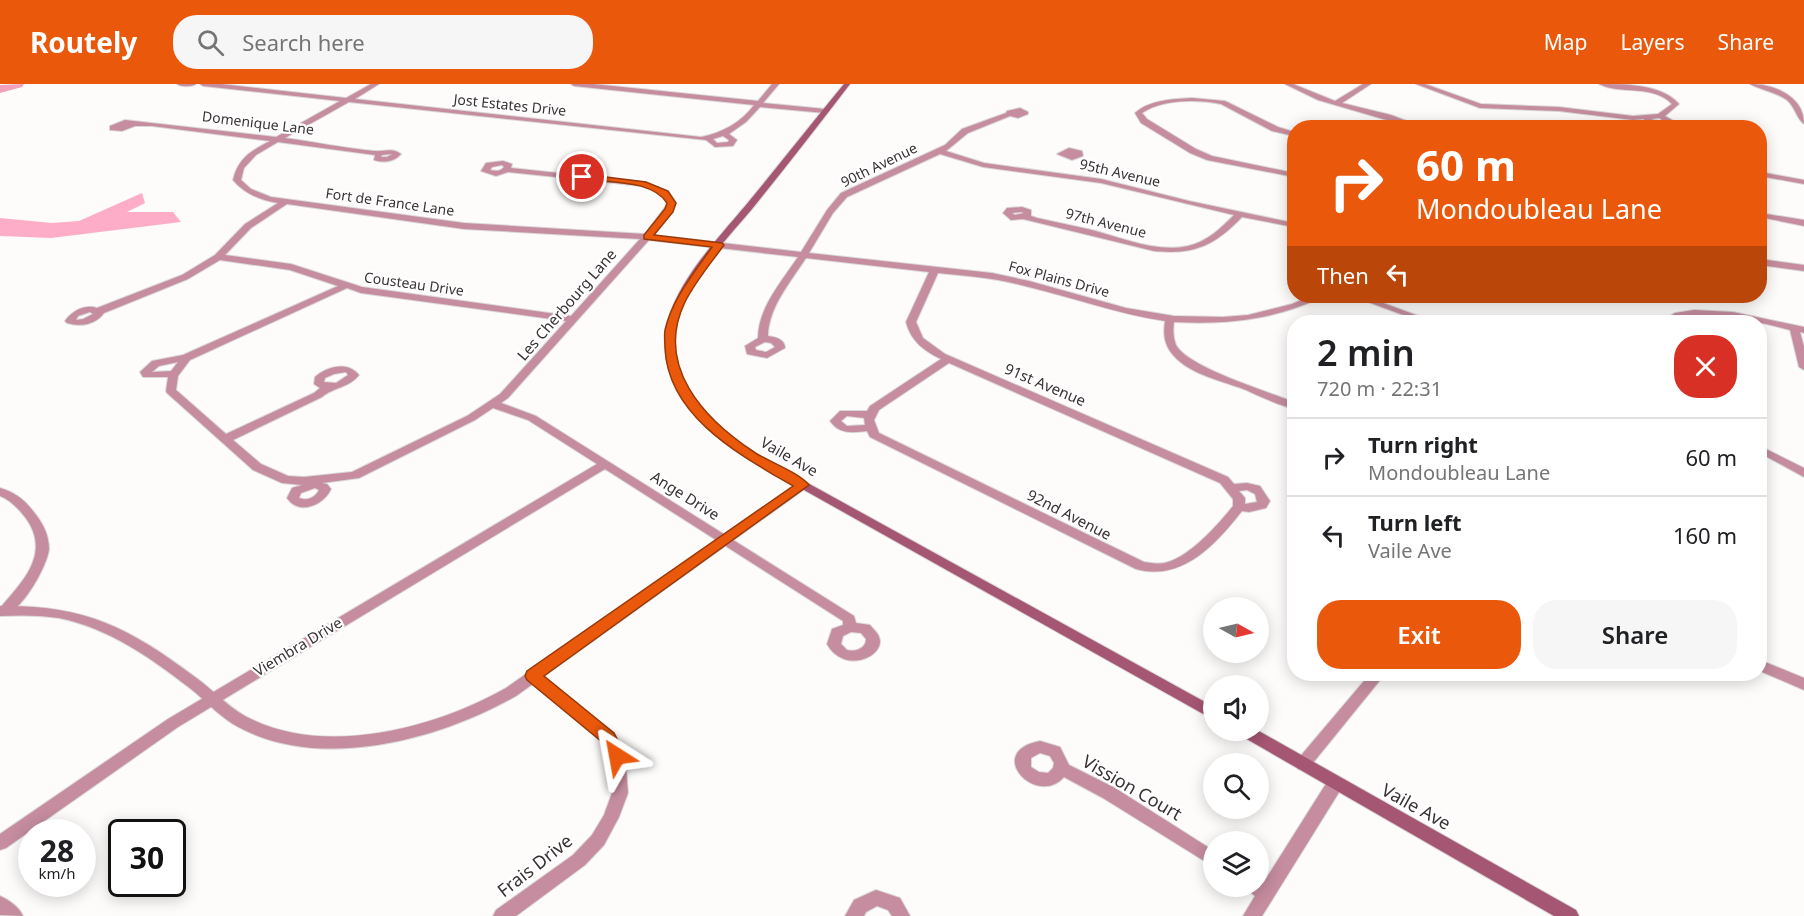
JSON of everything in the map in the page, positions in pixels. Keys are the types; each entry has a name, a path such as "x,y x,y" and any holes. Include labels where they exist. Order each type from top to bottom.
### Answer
{"main road":[{"name":"Vaile Ave","path":"847,84 719,245 680,302 670,332 671,360 677,380 703,418 724,437 751,456 1203,708"},
{"name":"Vaile Ave","path":"1262,741 1570,916"}],"street":[{"path":"180,84 193,84"},
{"name":"Jost Estates Drive","path":"202,84 676,137 708,138 715,145 730,144 733,140 725,134 735,128 776,84"},
{"name":"Fort de France Lane","path":"376,84 277,139 246,159 237,173 237,180 248,191 269,199 464,226 647,237 719,245"},
{"path":"574,84 827,109"},
{"path":"1288,84 1336,103 1401,120"},
{"path":"1336,103 1368,84"},
{"path":"1419,84 1480,106 1558,109 1647,120"},
{"path":"1602,84 1649,91 1673,99 1676,104 1660,116 1644,119"},
{"path":"1753,84 1786,95 1801,110 1804,122"},
{"path":"1287,132 1275,129 1223,102 1207,99 1154,106 1139,111 1138,116 1202,156 1287,174"},
{"name":"90th Avenue","path":"763,339 764,318 830,212 844,195 948,147 966,131 1010,114"},
{"path":"1660,116 1668,120"},
{"name":"Domenique Lane","path":"134,124 152,124 277,139 379,154"},
{"name":"95th Avenue","path":"939,151 998,168 1067,175 1125,186 1287,224"},
{"path":"1067,175 1072,158"},
{"name":"Les Cherbourg Lane","path":"175,374 170,384 171,392 257,467 286,480 315,483 356,475 471,418 513,389 647,237 672,203 665,193 657,188 624,181 508,170"},
{"path":"1767,175 1804,182"},
{"path":"99,311 170,285 218,256 248,226 286,201"},
{"name":"97th Avenue","path":"1026,217 1142,247 1171,250 1199,247 1211,242 1226,231 1240,214"},
{"path":"1767,216 1804,223"},
{"name":"Fox Plains Drive","path":"719,245 1009,278 1126,311 1170,318 1202,320 1256,316 1301,303"},
{"name":"Cousteau Drive","path":"218,256 291,267 361,290 575,319"},
{"path":"1767,263 1804,268"},
{"name":"91st Avenue","path":"935,269 912,315 912,330 923,345 948,359 1224,480 1237,498"},
{"path":"186,358 175,374 153,376 145,372 156,363 186,358 320,300 345,286"},
{"path":"1377,303 1410,315"},
{"path":"1684,315 1716,313 1726,315"},
{"path":"1170,318 1168,338 1187,363 1287,403"},
{"path":"1767,323 1799,329 1804,367"},
{"name":"92nd Avenue","path":"948,359 874,408 870,421 874,435 1141,566 1154,569 1181,562 1226,522 1237,498"},
{"path":"225,439 318,395 328,387"},
{"name":"Ange Drive","path":"493,404 532,418 849,619 850,627"},
{"path":"1767,453 1804,472"},
{"name":"Viembra Drive","path":"0,843 136,747 213,698 604,465"},
{"path":"2,611 41,611 105,625 154,654 237,719 266,734 332,743 354,742 438,724 484,706 533,676 802,485"},
{"path":"0,492 19,501 24,509 34,517 43,536 40,563 33,578 2,611"},
{"path":"1767,668 1804,684"},
{"name":"Frais Drive","path":"502,916 579,860 598,840 611,817 620,793 617,756 608,737 533,676"},
{"path":"1303,764 1372,681"},
{"name":"Vission Court","path":"1062,770 1110,793 1203,853"},
{"path":"1269,877 1335,784"},
{"path":"1252,916 1258,897"},
{"path":"854,916 860,906 876,898 894,904 901,916"},
{"path":"0,904 14,916"}],"shaded area":[{"path":"142,193 145,203 127,212 173,212 181,222 51,238 0,236 0,218 52,223 79,221"}],"waterway":[{"path":"0,89 17,84"}],"route":[{"path":"582,177 643,184 665,193 672,203 647,237 719,245 680,302 670,332 671,360 677,380 703,418 724,437 741,450 802,485 533,676 608,737 617,756"}]}
